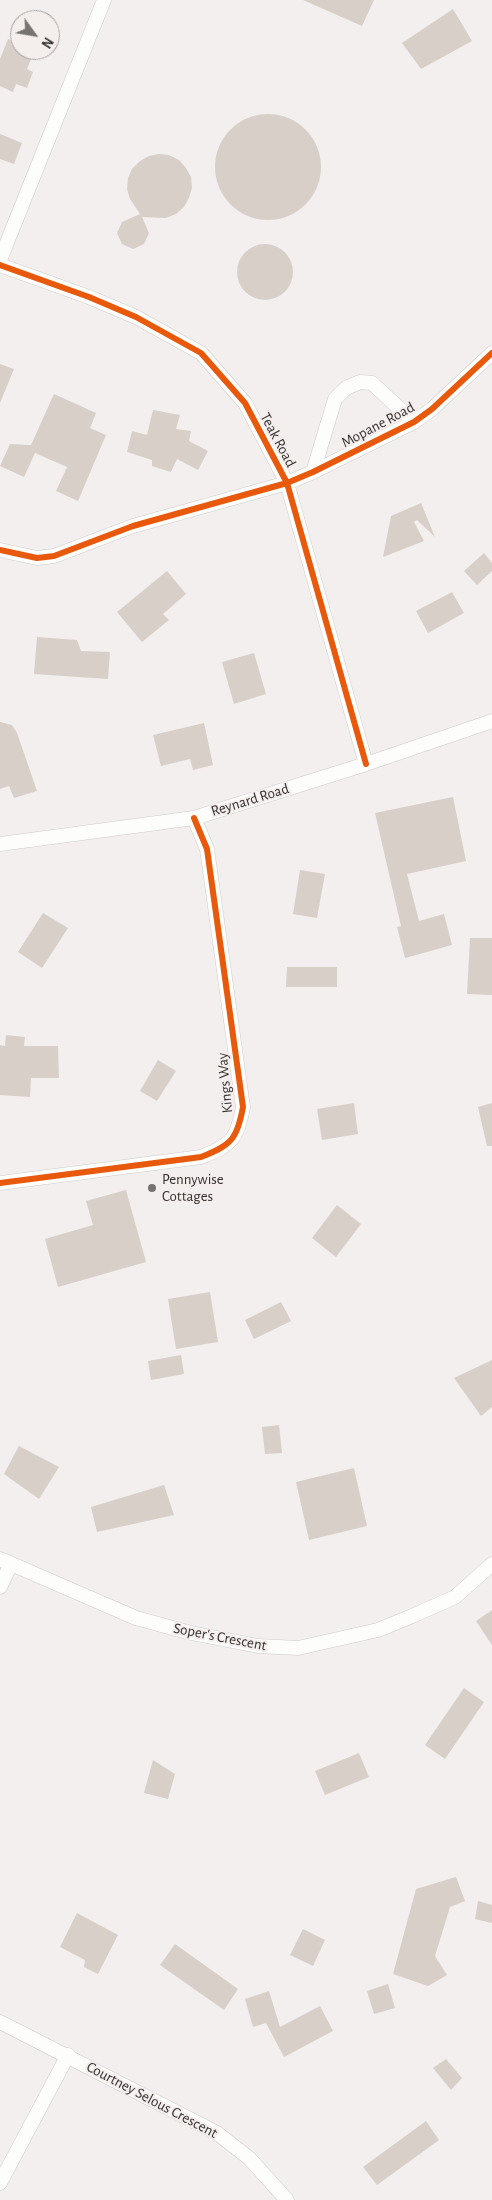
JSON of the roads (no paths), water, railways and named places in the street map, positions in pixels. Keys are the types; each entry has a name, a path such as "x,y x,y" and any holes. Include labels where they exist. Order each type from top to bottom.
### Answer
{"street":[{"path":"0,260 104,0"},
{"name":"Teak Road","path":"0,265 136,317 201,353 244,403 287,483 366,764"},
{"name":"Mopane Road","path":"0,550 37,558 54,556 133,526 287,483 414,422 432,409 492,353"},
{"path":"313,472 335,399 346,388 360,382 372,383 414,422"},
{"name":"Reynard Road","path":"0,844 194,818 492,722"},
{"name":"Kings Way","path":"0,1183 201,1157 226,1147 239,1127 243,1107 207,850 194,818"},
{"path":"0,1587 5,1562"},
{"name":"Soper's Crescent","path":"5,1562 136,1618 191,1633 258,1646 298,1648 378,1630 412,1616 455,1597 492,1564"},
{"name":"Courtney Selous Crescent","path":"0,2022 68,2055 217,2133 249,2158 287,2200"},
{"path":"0,2183 68,2055"}],"place":[{"name":"Pennywise Cottages","path":"152,1188"}]}
